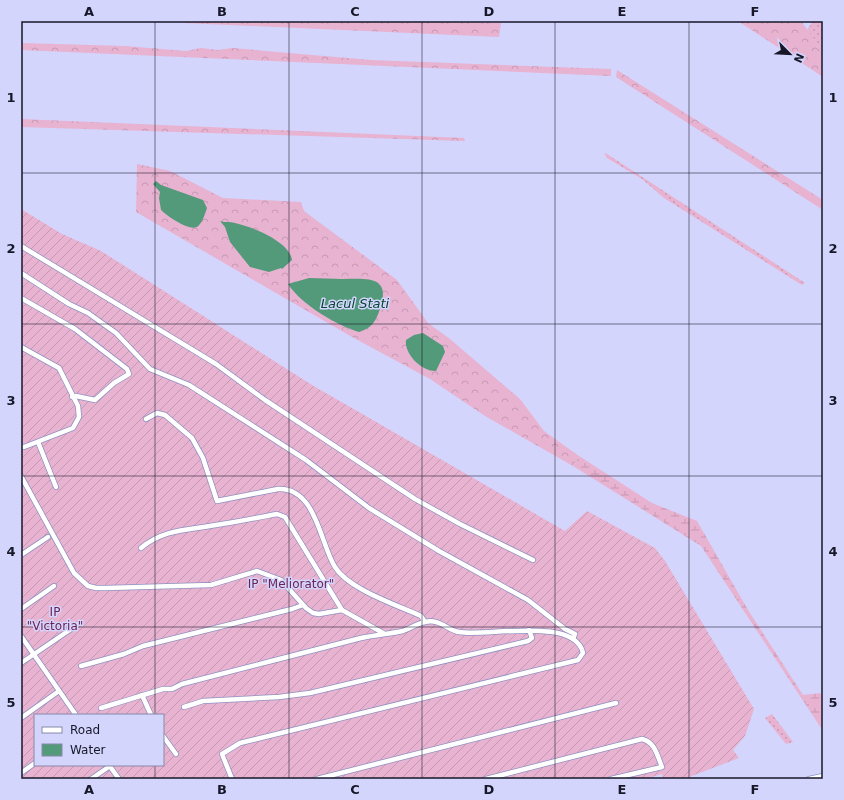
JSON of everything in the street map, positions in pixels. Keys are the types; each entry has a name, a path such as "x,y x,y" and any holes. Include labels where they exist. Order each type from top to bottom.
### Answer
{"street":[{"path":"21,246 216,364 265,400 415,499 460,524 533,560"},
{"path":"21,273 69,304 88,312 116,333 150,369 189,385 306,460 369,508 439,551 528,600 565,629 575,634 573,639"},
{"path":"21,298 75,329 126,369 130,374 114,383 95,400 76,396 72,397"},
{"path":"21,347 59,368 70,389 72,397 78,406 78,417 73,428 21,447"},
{"path":"146,419 157,413 165,415 192,438 203,458 217,501 286,488 296,492 303,498 314,516 334,566 341,576 354,585 421,616 425,622"},
{"path":"38,442 56,487"},
{"path":"21,476 74,573 88,586 96,588 203,586 217,584 257,571 281,580 303,605 313,613 319,614 342,610"},
{"path":"141,548 160,535 175,530 214,526 276,514 285,517 342,610 383,633"},
{"path":"21,555 48,537"},
{"path":"21,609 54,586"},
{"path":"81,666 124,654 143,646 303,605"},
{"path":"100,708 168,688 172,689 182,684 383,633 402,631 425,622 435,622 457,632 469,633 529,630 559,632 573,639 582,647 583,653 578,660 240,743 222,754 232,779"},
{"path":"21,663 80,623"},
{"path":"184,707 203,701 279,697 310,693 528,641 532,638 529,630"},
{"path":"21,636 75,714"},
{"path":"21,718 59,692"},
{"path":"142,695 151,714"},
{"path":"317,779 616,703"},
{"path":"164,737 176,754"},
{"path":"486,779 642,739 649,740 653,744 662,766 611,779"},
{"path":"21,773 34,764"},
{"path":"91,779 110,766 118,779"},
{"path":"809,779 823,776"}],"green space":[{"path":"184,21 442,21 501,23 499,37 184,23"},
{"path":"738,21 801,21 817,43 818,53 823,56 823,77"},
{"path":"813,21 823,21 823,56 818,53 817,43 807,30"},
{"path":"21,43 125,46 186,51 201,48 218,50 232,48 371,60 611,69 611,76 21,50"},
{"path":"617,70 823,200 823,210 616,77"},
{"path":"21,119 464,138 465,141 21,127"},
{"path":"604,153 805,283 802,285 664,198 642,179 607,158"},
{"path":"137,164 170,171 223,198 301,202 304,211 397,280 428,323 450,339 520,399 544,431 579,456 573,466 485,416 430,379 352,337 136,212"},
{"name":"IP \"Meliorator\"","path":"21,209 62,234 101,251 312,385 565,531 587,511 655,548 665,561 754,709 745,736 733,750 739,758 684,779 663,779 662,774 645,779 21,779"},
{"path":"579,456 652,503 697,521 748,610 803,695 820,693 823,697 823,731 701,546 573,466"},
{"path":"772,714 793,742 786,744 765,718"}],"water":[{"path":"156,181 161,185 203,200 207,208 199,226 193,228 184,225 168,216 161,210 159,198 160,192 153,184"},
{"path":"220,221 233,222 243,225 270,236 285,247 290,253 292,260 282,269 269,272 250,267 230,242 225,227"},
{"name":"Lacul Stati","path":"309,278 360,279 375,281 383,290 383,298 377,317 370,326 359,332 330,319 311,307 294,292 288,284"},
{"path":"423,333 443,346 445,352 436,371 425,369 415,361 408,351 406,340 414,335"}],"park label":[{"name":"IP \"Victoria\"","path":"55,619"}]}
